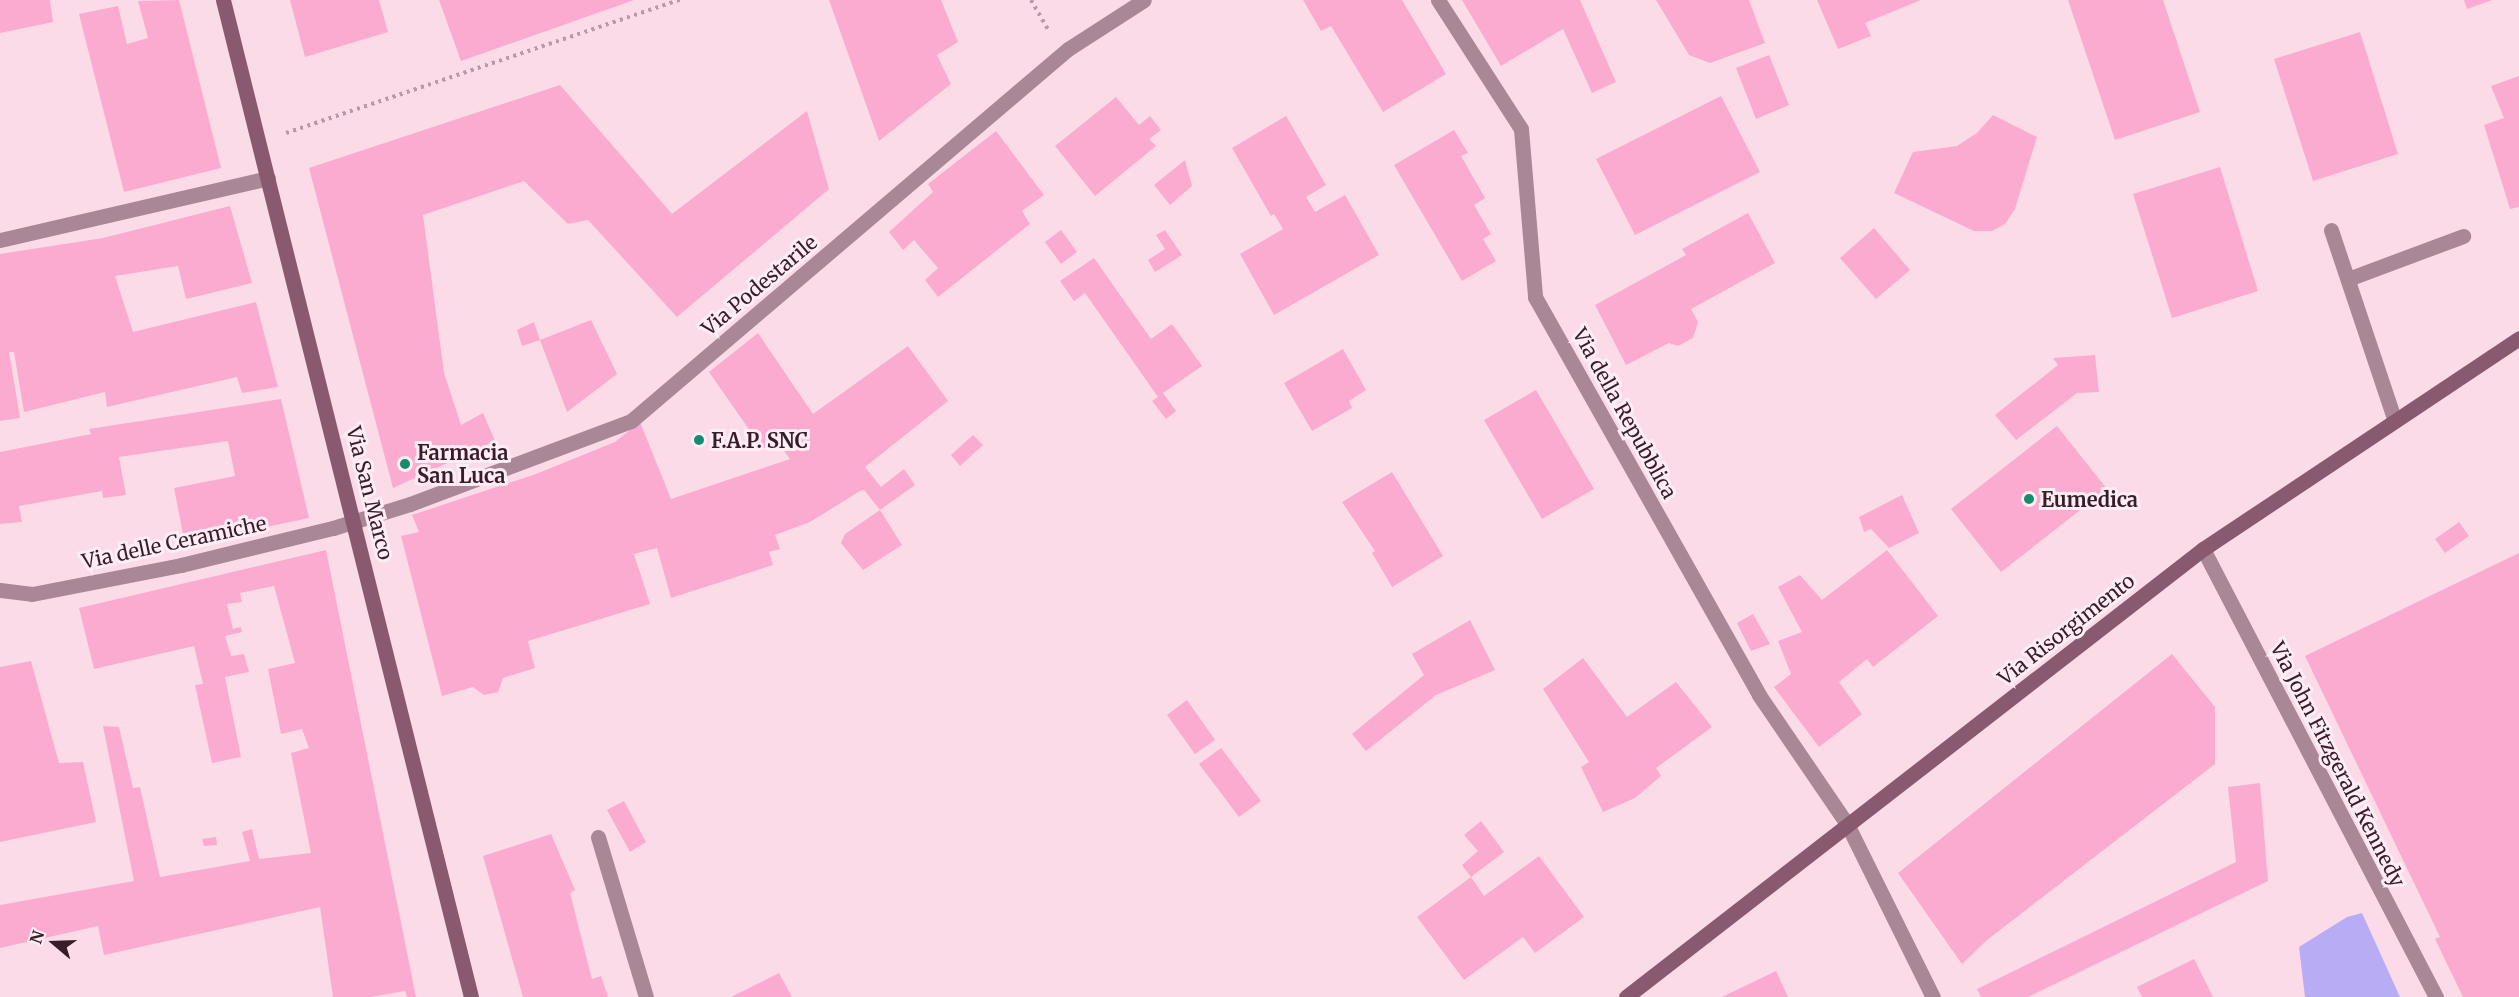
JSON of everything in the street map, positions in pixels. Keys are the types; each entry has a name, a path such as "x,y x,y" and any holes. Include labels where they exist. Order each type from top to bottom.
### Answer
{"street":[{"name":"Via San Marco","path":"223,0 356,522 471,997"},
{"name":"Via Podestarile","path":"356,522 631,421 1068,49 1144,0"},
{"name":"Via della Repubblica","path":"1438,0 1521,129 1535,297 1759,695 1847,824 1933,997"},
{"path":"0,240 268,178"},
{"path":"2331,230 2395,421"},
{"path":"2348,279 2463,236"},
{"name":"Via Risorgimento","path":"1626,997 2203,549 2519,338"},
{"name":"Via delle Ceramiche","path":"0,590 32,594 181,565 356,522"},
{"name":"Via John Fitzgerald Kennedy","path":"2203,549 2436,997"},
{"path":"598,837 646,997"}],"path":[{"path":"285,133 680,0"}],"shaded area":[{"path":"2362,913 2400,997 2305,997 2299,947 2347,917"}],"building":[{"path":"0,0 50,0 53,22 0,33"},
{"path":"179,0 221,168 124,192 79,14 118,6 127,44 148,38 138,1"},
{"path":"290,0 379,0 388,32 305,57"},
{"path":"439,0 634,0 461,61"},
{"path":"829,0 941,0 958,42 937,55 951,84 879,141"},
{"path":"1303,0 1402,0 1446,74 1383,112 1331,26 1321,31"},
{"path":"1462,0 1580,0 1616,82 1592,93 1563,29 1501,66"},
{"path":"1656,0 1749,0 1765,43 1710,63 1689,55"},
{"path":"1817,0 1921,0 1865,23 1871,36 1838,49"},
{"path":"2068,0 2163,0 2200,112 2115,140"},
{"path":"2464,0 2492,0 2467,9"},
{"path":"2360,32 2398,154 2313,181 2274,59"},
{"path":"1769,55 1789,105 1756,119 1736,68"},
{"path":"2519,76 2519,207 2510,209 2484,125 2504,118 2491,86"},
{"path":"560,85 672,214 807,111 829,189 677,317 588,220 568,224 524,181 423,215 444,373 461,425 483,413 495,441 393,488 309,168"},
{"path":"1721,96 1760,172 1635,235 1596,159"},
{"path":"1116,97 1139,125 1150,116 1161,130 1149,139 1156,146 1095,196 1055,146"},
{"path":"1993,115 2037,137 2015,209 2005,224 1992,231 1974,231 1894,193 1913,152 1957,146 1977,133"},
{"path":"1286,116 1326,185 1306,197 1315,212 1345,195 1379,255 1274,315 1240,254 1283,229 1274,214 1271,216 1232,148"},
{"path":"1454,130 1468,153 1461,156 1485,198 1474,205 1491,234 1483,239 1496,261 1462,281 1394,165"},
{"path":"996,131 1044,195 1022,211 1030,224 938,297 925,280 938,268 914,240 903,250 889,232 933,192 928,184"},
{"path":"1185,160 1192,186 1170,205 1154,185"},
{"path":"2220,167 2258,291 2172,318 2133,194"},
{"path":"230,206 252,283 186,299 178,266 115,276 133,332 256,302 278,387 242,393 237,377 107,407 105,392 24,412 14,352 9,352 20,418 0,421 0,254 103,238"},
{"path":"1748,213 1775,263 1691,309 1698,322 1693,338 1678,346 1669,343 1626,365 1595,305 1686,255 1682,249"},
{"path":"1874,228 1910,270 1876,299 1840,258"},
{"path":"1061,230 1077,252 1061,264 1045,242"},
{"path":"1165,230 1182,255 1155,272 1148,260 1165,249 1156,235"},
{"path":"1094,258 1151,339 1172,324 1202,366 1163,393 1176,411 1166,419 1152,401 1158,397 1085,293 1074,301 1060,281"},
{"path":"591,320 617,374 567,412 540,340"},
{"path":"534,322 540,340 522,346 517,330"},
{"path":"758,333 813,414 908,346 948,401 865,467 881,487 904,469 915,485 880,510 864,490 860,491 810,522 775,535 780,549 769,552 773,565 671,598 657,548 634,554 650,604 528,641 535,668 503,678 498,692 484,695 473,687 442,696 401,536 419,532 412,515 536,474 615,442 640,422 671,499 790,459 782,448 762,448 709,372"},
{"path":"1343,349 1366,390 1349,401 1352,408 1312,431 1284,383"},
{"path":"2095,355 2099,392 2077,393 2016,440 1995,415 2058,365 2053,358"},
{"path":"1536,390 1594,489 1542,519 1484,420"},
{"path":"281,399 309,518 185,544 174,488 235,476 228,441 119,457 126,495 103,498 102,491 19,506 22,522 0,524 0,452 91,434 89,429"},
{"name":"Eumedica","path":"2057,426 2107,489 2001,572 1951,509"},
{"path":"973,435 983,445 960,466 951,455"},
{"path":"1392,472 1443,556 1392,587 1372,553 1375,551 1342,502"},
{"path":"1902,495 1919,533 1889,548 1871,529 1864,532 1859,517"},
{"path":"880,510 902,545 863,570 841,543 845,534"},
{"path":"2459,522 2469,536 2445,553 2435,539"},
{"path":"326,550 416,997 407,997 405,991 371,997 333,997 320,907 104,955 98,926 0,948 0,905 134,881 103,726 119,727 133,788 140,787 160,877 250,861 242,832 252,829 259,859 311,853 291,753 309,748 302,729 281,734 268,669 295,663 274,586 240,593 242,602 227,604 233,629 241,627 242,632 225,636 231,656 244,654 249,672 225,677 241,757 212,763 195,685 203,684 194,646 94,669 79,608"},
{"path":"1887,550 1938,616 1873,667 1867,659 1839,682 1862,714 1819,747 1774,687 1791,674 1778,641 1802,632 1778,587 1800,575 1822,600"},
{"path":"2519,553 2519,997 2463,997 2435,939 2440,937 2305,656"},
{"path":"1753,614 1770,644 1751,651 1737,623"},
{"path":"1470,620 1495,670 1436,695 1366,751 1352,734 1424,675 1412,654"},
{"path":"2172,654 2215,707 2215,764 1987,940 1962,964 1898,873"},
{"path":"1583,658 1627,717 1676,682 1712,727 1656,768 1661,776 1635,798 1603,812 1581,767 1589,762 1543,689"},
{"path":"31,661 59,763 83,762 96,822 0,842 0,667"},
{"path":"1187,700 1215,740 1195,754 1167,715"},
{"path":"1221,748 1261,801 1239,817 1199,764"},
{"path":"2260,783 2268,881 2028,997 1981,997 1977,989 2236,862 2228,787"},
{"path":"624,801 646,842 630,852 607,810"},
{"path":"1481,821 1504,852 1471,877 1462,865 1478,851 1464,835"},
{"path":"551,834 575,890 570,893 592,979 601,976 608,997 523,997 483,856"},
{"path":"216,837 217,845 204,846 202,839"},
{"path":"1539,856 1584,917 1535,953 1523,937 1464,980 1417,917 1471,877 1484,896"},
{"path":"2194,959 2213,997 2142,997 2137,987"},
{"path":"1776,971 1788,997 1722,997"},
{"path":"779,973 792,997 731,997"}],"place":[{"name":"F.A.P. SNC","path":"699,440"},
{"name":"Farmacia San Luca","path":"405,464"},
{"name":"Eumedica","path":"2029,499"}]}
